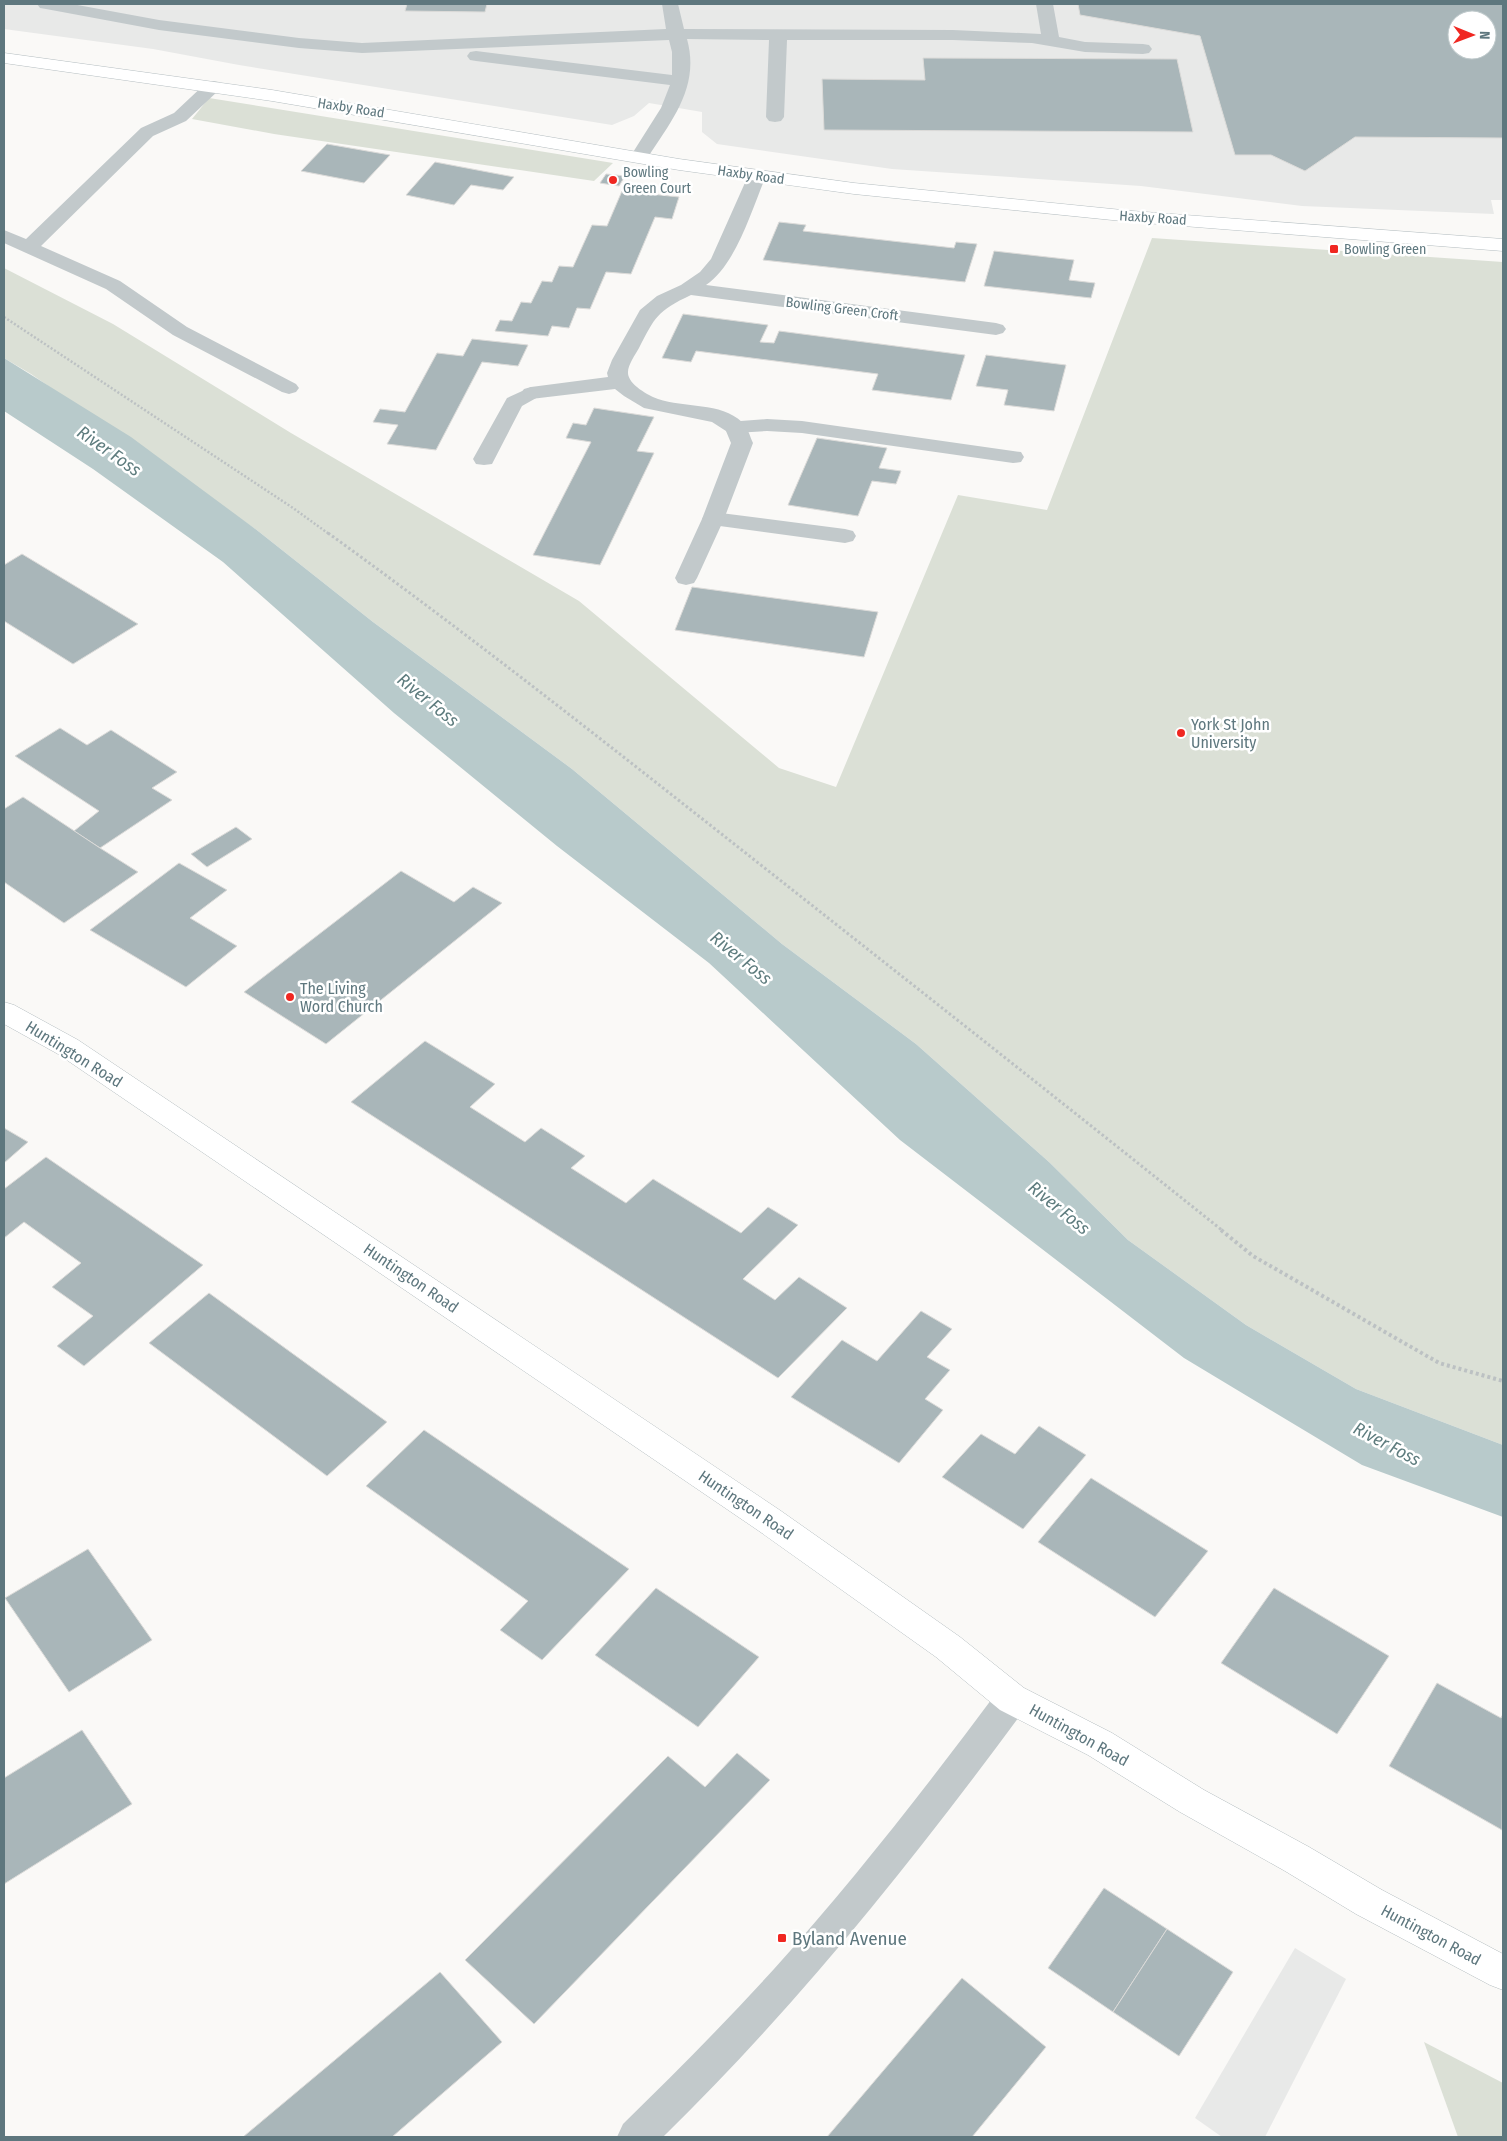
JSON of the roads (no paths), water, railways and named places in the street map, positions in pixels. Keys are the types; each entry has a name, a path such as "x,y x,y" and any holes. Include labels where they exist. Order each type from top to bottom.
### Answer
{"street":[{"path":"46,4 158,25 299,43 362,48 676,34 778,34 953,35 1032,38 1085,47 1143,49"},
{"path":"639,157 671,107 681,81 682,54 670,4"},
{"path":"1045,4 1051,41"},
{"path":"775,117 778,34"},
{"path":"421,46 477,56 681,81"},
{"name":"Haxby Road","path":"4,58 213,86 432,120 757,176 916,197 1052,210 1503,245"},
{"path":"29,247 147,132 180,117 213,86"},
{"path":"757,176 720,260 707,276 688,289 664,300 647,314 622,360 617,373 620,382 631,392 651,404 718,417 735,427 767,424 1013,457"},
{"path":"4,236 113,285 180,332 289,388"},
{"name":"Bowling Green Croft","path":"688,289 996,330"},
{"path":"484,458 514,402 531,393 620,382"},
{"path":"686,578 713,519 742,443 735,427"},
{"path":"713,519 845,536"},
{"name":"Huntington Road","path":"4,1012 68,1047 770,1521 948,1647 1012,1699 1100,1744 1192,1801 1297,1859 1369,1902 1503,1973"},
{"path":"636,2137 803,1964 915,1827 1012,1699"}],"water":[{"name":"River Foss","path":"4,358 131,437 258,531 373,622 572,769 782,944 916,1044 1049,1162 1128,1240 1246,1325 1356,1389 1503,1445 1503,1517 1362,1465 1184,1358 900,1140 709,963 557,846 394,713 223,562 93,469 4,411"}],"place":[{"name":"Bowling Green Court","path":"613,180"},
{"name":"Bowling Green","path":"1334,249"},
{"name":"York St John University","path":"1181,733"},
{"name":"The Living Word Church","path":"290,997"},
{"name":"Byland Avenue","path":"782,1938"}]}
